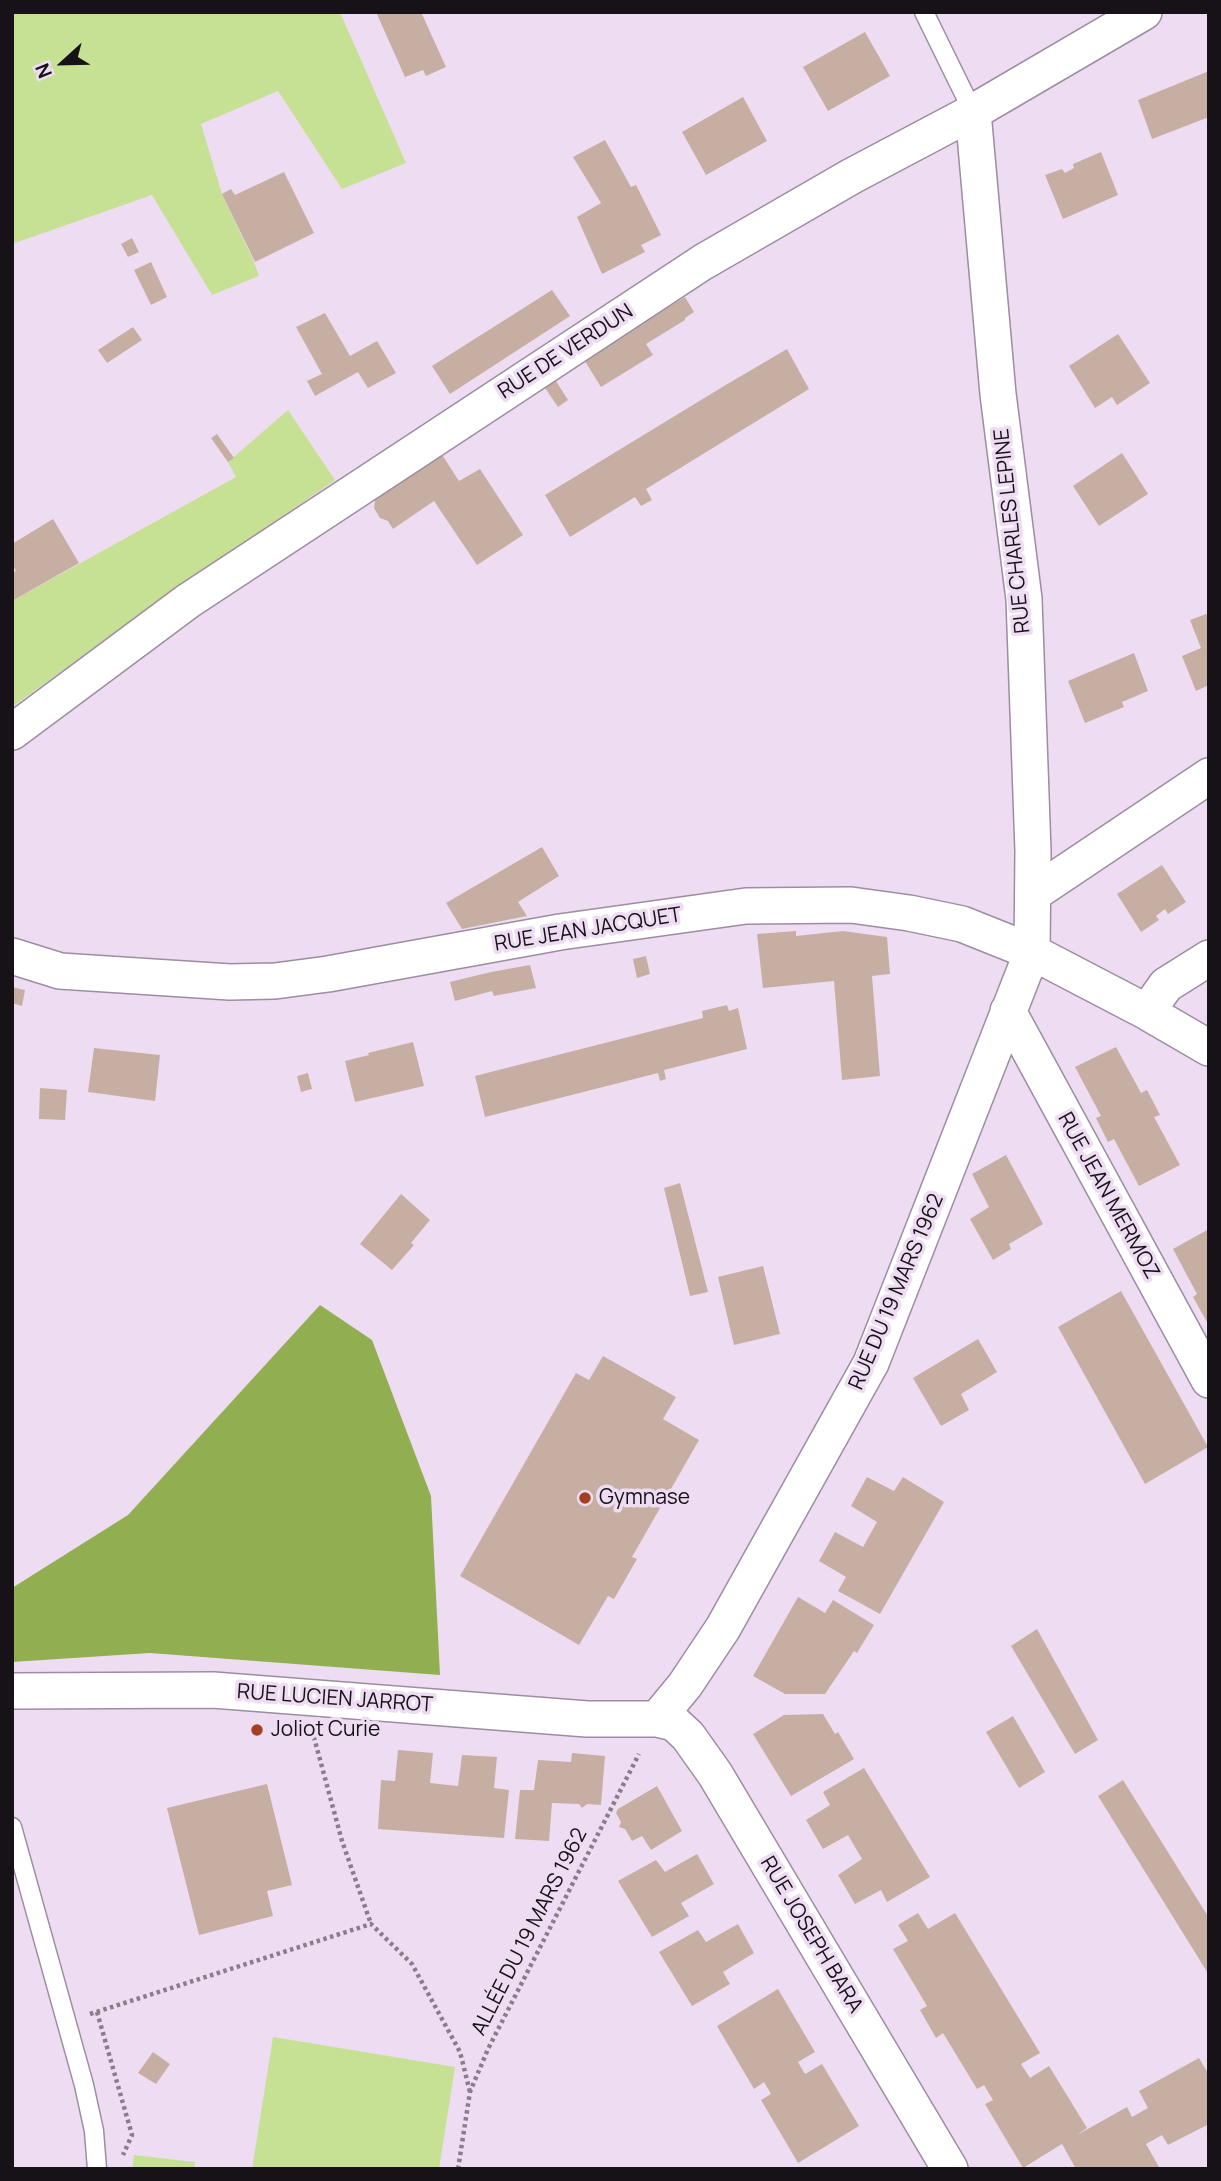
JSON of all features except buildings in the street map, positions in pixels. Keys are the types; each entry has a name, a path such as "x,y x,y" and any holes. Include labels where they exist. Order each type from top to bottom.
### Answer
{"street":[{"name":"RUE DE VERDUN","path":"12,732 188,601 703,262 852,176 973,112 1144,12"},
{"name":"RUE CHARLES LEPINE","path":"973,112 998,394 1024,599 1033,894 1032,952"},
{"path":"1033,894 1209,776"},
{"name":"RUE JEAN JACQUET","path":"12,956 60,971 230,982 275,981 560,932 746,906 851,905 962,924 1032,952 1209,1048"},
{"name":"RUE DU 19 MARS 1962","path":"657,1719 685,1685 723,1628 872,1363 1032,952"},
{"path":"1147,1012 1166,985 1209,958"},
{"name":"RUE JEAN MERMOZ","path":"1008,1011 1209,1380"},
{"name":"RUE LUCIEN JARROT","path":"12,1691 213,1690 587,1719 657,1719"},
{"name":"RUE JOSEPH BARA","path":"657,1719 674,1723 688,1736 715,1774 950,2169"}],"lane":[{"path":"923,12 973,112"},
{"path":"12,1827 94,2131 97,2169"}],"path":[{"path":"302,1695 342,1841 371,1924 412,1964 460,2052 470,2092"},
{"name":"ALLÉE DU 19 MARS 1962","path":"458,2169 470,2092 488,2049 657,1719"},
{"path":"66,2022 371,1924"},
{"path":"97,2012 132,2135 122,2162"}],"green space":[{"path":"12,12 340,12 406,163 342,189 278,91 201,124 222,194 259,276 212,295 152,195 12,244"},
{"path":"288,410 335,480 12,707 12,601 236,477 228,462"},
{"path":"320,1305 372,1340 431,1496 440,1675 150,1653 12,1662 12,1588 128,1515"},
{"path":"273,2037 455,2067 439,2169 252,2169"},
{"path":"134,2155 195,2162 194,2169 132,2169"}],"place":[{"name":"Gymnase","path":"585,1498"},
{"name":"Joliot Curie","path":"257,1730"}]}
